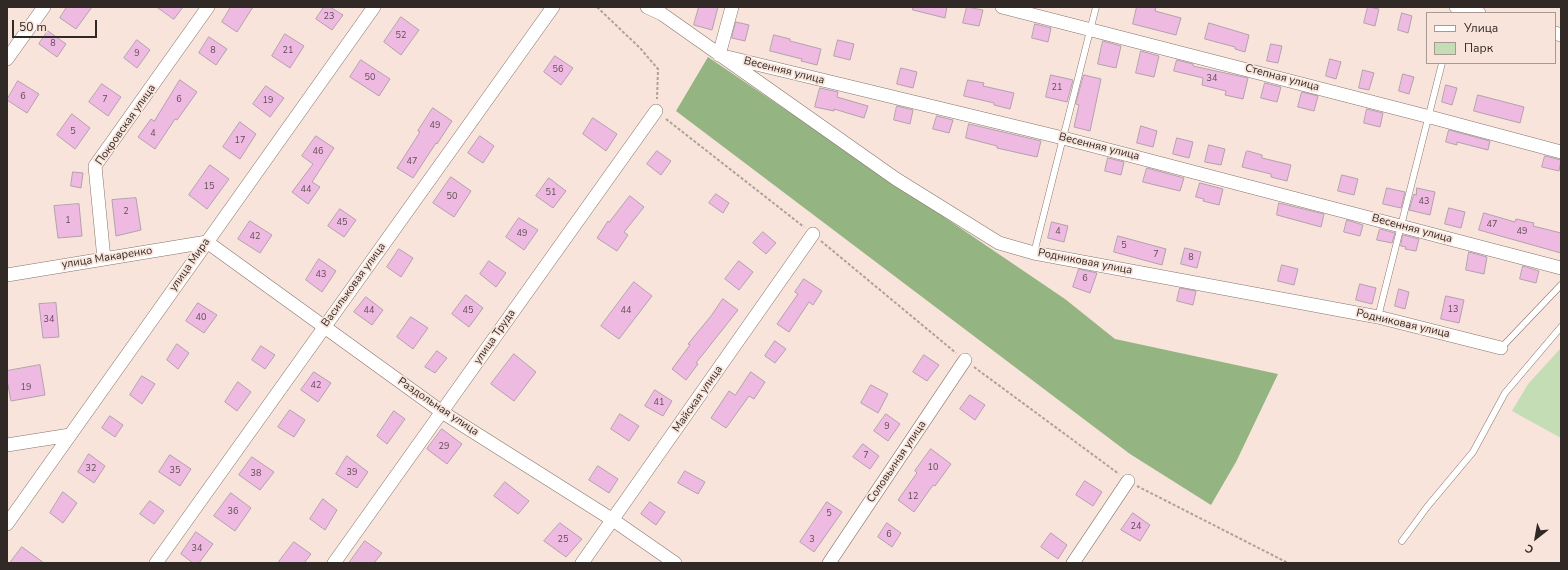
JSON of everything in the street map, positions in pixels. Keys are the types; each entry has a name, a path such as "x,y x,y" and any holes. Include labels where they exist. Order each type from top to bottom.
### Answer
{"street":[{"path":"7,59 44,7"},
{"name":"Покровская улица","path":"104,259 95,166 208,7"},
{"name":"улица Мира","path":"7,524 374,7"},
{"name":"Васильковая улица","path":"156,563 553,7"},
{"name":"Весенняя улица","path":"647,7 662,14 719,55 1062,138 1561,268"},
{"path":"719,55 732,7"},
{"name":"Степная улица","path":"1002,7 1561,152"},
{"path":"1456,7 1475,12"},
{"name":"Родниковая улица","path":"719,55 896,180 999,243 1034,253 1378,317 1501,348"},
{"name":"улица Труда","path":"334,563 656,111"},
{"name":"Майская улица","path":"582,563 813,234"},
{"name":"улица Макаренко","path":"7,275 207,242"},
{"name":"Раздольная улица","path":"207,242 442,412 613,520 675,563"},
{"name":"Соловьиная улица","path":"829,563 965,360"},
{"path":"7,445 70,435"},
{"path":"1073,563 1128,481"}],"lane":[{"path":"1034,253 1096,7"},
{"path":"1378,317 1430,117 1442,64"},
{"path":"1501,348 1561,285"},
{"path":"1402,541 1426,507 1473,452 1506,393 1561,327"}],"path":[{"path":"597,7 640,48 658,69 656,111"}],"green space":[{"path":"708,57 1065,299 1115,339 1278,374 1236,462 1211,505 1130,454 676,111"},
{"path":"1561,348 1561,438 1512,411 1528,384"}],"building":[{"path":"67,7 92,7 76,29 60,18"},
{"path":"157,7 183,7 174,19"},
{"path":"231,7 253,7 237,32 222,22"},
{"path":"324,7 330,7 343,15 332,30 316,19"},
{"path":"699,7 718,7 712,30 694,25"},
{"path":"913,7 947,7 945,18 913,10"},
{"path":"967,7 983,10 979,26 963,23"},
{"path":"1137,7 1156,7 1155,11 1181,18 1176,35 1133,24"},
{"path":"1368,7 1379,9 1375,26 1364,23"},
{"path":"1402,13 1412,16 1408,33 1398,30"},
{"path":"401,17 419,30 401,55 384,42"},
{"path":"736,22 749,25 745,41 732,38"},
{"path":"1209,23 1249,35 1245,52 1235,49 1235,47 1205,39"},
{"path":"1035,24 1051,28 1048,42 1032,38"},
{"path":"48,31 66,44 57,57 39,44"},
{"path":"285,34 304,46 290,68 272,56"},
{"path":"774,35 821,49 817,65 801,61 802,59 770,51"},
{"path":"209,37 227,49 216,65 199,53"},
{"path":"137,40 150,50 137,68 124,58"},
{"path":"838,40 854,44 850,60 834,56"},
{"path":"1103,41 1121,46 1116,68 1098,64"},
{"path":"1271,44 1282,46 1278,63 1267,61"},
{"path":"1141,51 1159,56 1154,77 1136,73"},
{"path":"555,56 573,68 561,85 544,72"},
{"path":"1330,59 1341,62 1336,79 1326,76"},
{"path":"361,60 390,79 379,96 350,77"},
{"path":"1177,60 1193,64 1193,66 1248,78 1243,99 1225,95 1226,91 1202,85 1203,78 1174,71"},
{"path":"901,68 917,72 913,88 897,84"},
{"path":"1363,70 1374,73 1369,90 1359,88"},
{"path":"1403,74 1414,77 1409,94 1399,91"},
{"path":"1051,75 1073,80 1067,102 1046,97"},
{"path":"1084,75 1101,79 1090,131 1074,127 1079,105 1076,104"},
{"path":"180,80 197,92 177,120 175,119 155,149 138,137 151,119 154,121"},
{"path":"968,80 984,83 983,86 1014,93 1010,109 994,105 994,103 964,96"},
{"path":"18,81 39,94 27,113 7,100"},
{"path":"1265,83 1281,87 1277,102 1261,98"},
{"path":"102,84 121,97 108,116 89,102"},
{"path":"1446,85 1457,88 1452,105 1442,102"},
{"path":"266,86 284,98 270,117 253,104"},
{"path":"820,88 838,92 837,97 868,106 864,118 834,109 834,111 815,107"},
{"path":"1302,92 1318,96 1314,111 1298,107"},
{"path":"1478,95 1524,107 1520,123 1474,111"},
{"path":"897,106 913,110 910,124 894,120"},
{"path":"433,108 452,121 413,178 397,168 420,132 418,131"},
{"path":"1367,109 1383,113 1380,127 1364,123"},
{"path":"72,114 90,128 75,149 57,135"},
{"path":"937,116 953,120 949,133 933,129"},
{"path":"593,118 617,134 606,151 583,134"},
{"path":"240,122 256,134 240,159 223,147"},
{"path":"969,124 1041,141 1037,157 997,148 997,146 966,138"},
{"path":"1141,126 1157,131 1153,147 1137,143"},
{"path":"1449,130 1490,141 1488,150 1457,142 1457,145 1446,142"},
{"path":"316,136 334,148 312,182 320,187 308,204 292,192 313,164 302,156"},
{"path":"480,136 494,146 483,163 468,153"},
{"path":"1177,138 1193,142 1189,158 1173,154"},
{"path":"1209,145 1225,149 1221,165 1205,162"},
{"path":"657,151 671,161 661,175 647,164"},
{"path":"1248,151 1262,155 1262,158 1291,165 1287,181 1271,177 1271,174 1242,167 1246,152"},
{"path":"1545,156 1561,160 1559,171 1542,167"},
{"path":"1108,158 1124,162 1121,175 1105,171"},
{"path":"210,165 229,179 207,209 189,195"},
{"path":"1147,168 1184,178 1180,191 1143,182"},
{"path":"73,172 83,173 81,188 71,186"},
{"path":"1342,175 1358,179 1354,195 1338,191"},
{"path":"451,177 471,191 454,217 433,203"},
{"path":"549,178 566,191 553,208 536,196"},
{"path":"1200,183 1223,189 1219,205 1203,201 1204,199 1196,197"},
{"path":"1387,188 1405,192 1401,208 1383,204"},
{"path":"1417,188 1435,192 1430,215 1409,210 1414,194 1416,195"},
{"path":"716,194 729,203 723,213 709,203"},
{"path":"630,196 644,207 624,232 628,235 617,251 597,238 608,221 609,222"},
{"path":"136,198 141,230 116,236 112,200"},
{"path":"1279,203 1324,214 1321,227 1277,215"},
{"path":"79,204 82,236 58,238 54,206"},
{"path":"1449,208 1465,212 1461,228 1445,224"},
{"path":"340,209 356,220 344,237 328,226"},
{"path":"1484,213 1515,222 1516,219 1534,223 1533,226 1561,233 1561,253 1479,230"},
{"path":"519,218 538,230 524,250 506,237"},
{"path":"1347,220 1363,225 1360,236 1344,232"},
{"path":"250,221 272,235 260,253 238,239"},
{"path":"1052,222 1068,226 1064,242 1048,238"},
{"path":"1380,229 1395,233 1392,243 1377,240"},
{"path":"763,232 776,243 766,254 753,243"},
{"path":"1403,235 1419,239 1416,251 1405,249 1406,247 1401,246"},
{"path":"1118,236 1166,249 1162,265 1114,252"},
{"path":"1185,248 1201,252 1197,268 1181,264"},
{"path":"399,249 413,258 401,277 387,267"},
{"path":"1469,252 1487,257 1484,274 1466,270"},
{"path":"319,259 336,271 322,292 306,280"},
{"path":"489,261 506,273 496,287 480,274"},
{"path":"739,261 753,272 739,290 725,279"},
{"path":"1282,265 1298,269 1294,285 1278,281"},
{"path":"1523,266 1539,271 1536,283 1520,279"},
{"path":"1079,269 1097,273 1090,293 1073,287"},
{"path":"804,279 822,291 813,305 809,302 789,332 777,324 798,294 795,292"},
{"path":"634,282 652,296 619,339 601,326"},
{"path":"1360,284 1376,288 1372,304 1356,300"},
{"path":"1180,288 1196,291 1193,305 1177,301"},
{"path":"1399,289 1409,292 1405,309 1395,306"},
{"path":"466,295 483,308 469,327 452,314"},
{"path":"1446,296 1464,300 1459,323 1441,319"},
{"path":"366,297 383,310 372,325 354,312"},
{"path":"723,299 738,310 696,363 698,364 686,380 672,369 690,345 688,344"},
{"path":"56,303 59,337 43,338 39,304"},
{"path":"198,303 217,315 204,333 186,321"},
{"path":"411,317 428,328 413,349 397,337"},
{"path":"775,341 786,349 775,363 765,356"},
{"path":"177,344 189,353 178,369 167,360"},
{"path":"261,346 275,355 265,369 252,360"},
{"path":"437,351 447,358 435,373 425,367"},
{"path":"514,354 536,372 514,401 491,384"},
{"path":"924,355 939,365 927,381 913,372"},
{"path":"40,365 45,395 11,401 7,371"},
{"path":"314,372 331,383 318,402 301,390"},
{"path":"751,372 765,382 754,399 749,396 726,428 711,418 729,391 735,395"},
{"path":"142,376 155,384 142,404 130,395"},
{"path":"238,382 251,392 237,411 225,402"},
{"path":"871,385 888,394 878,413 861,403"},
{"path":"655,390 672,401 663,416 645,406"},
{"path":"970,395 985,405 975,420 960,409"},
{"path":"290,410 305,420 294,437 278,427"},
{"path":"394,411 405,419 387,444 377,436"},
{"path":"620,414 639,426 629,441 611,429"},
{"path":"886,414 900,424 888,441 874,431"},
{"path":"110,416 123,425 115,437 102,428"},
{"path":"442,429 462,444 447,464 427,449"},
{"path":"863,444 879,456 870,469 853,457"},
{"path":"931,449 951,464 935,486 933,485 914,512 898,500 917,473 915,471"},
{"path":"89,454 105,466 94,483 78,472"},
{"path":"170,455 191,469 180,486 159,472"},
{"path":"347,456 368,472 357,488 336,474"},
{"path":"252,457 274,472 260,490 239,475"},
{"path":"598,466 618,479 609,493 589,480"},
{"path":"685,471 705,482 698,494 678,483"},
{"path":"1085,481 1102,492 1093,506 1076,495"},
{"path":"505,482 529,501 518,514 494,496"},
{"path":"63,492 77,503 63,523 50,513"},
{"path":"231,493 251,508 235,531 214,516"},
{"path":"323,499 337,510 325,530 310,519"},
{"path":"150,501 164,511 154,524 140,514"},
{"path":"650,502 665,512 656,525 641,514"},
{"path":"827,502 842,512 814,552 800,542"},
{"path":"1133,513 1150,525 1140,541 1121,530"},
{"path":"560,523 582,539 566,557 544,541"},
{"path":"887,523 901,533 892,547 878,537"},
{"path":"196,532 213,544 199,563 193,563 181,554"},
{"path":"1051,533 1067,545 1058,559 1041,547"},
{"path":"365,541 382,553 374,563 349,563"},
{"path":"294,542 311,554 304,563 278,563"},
{"path":"22,547 44,563 10,563"}]}
